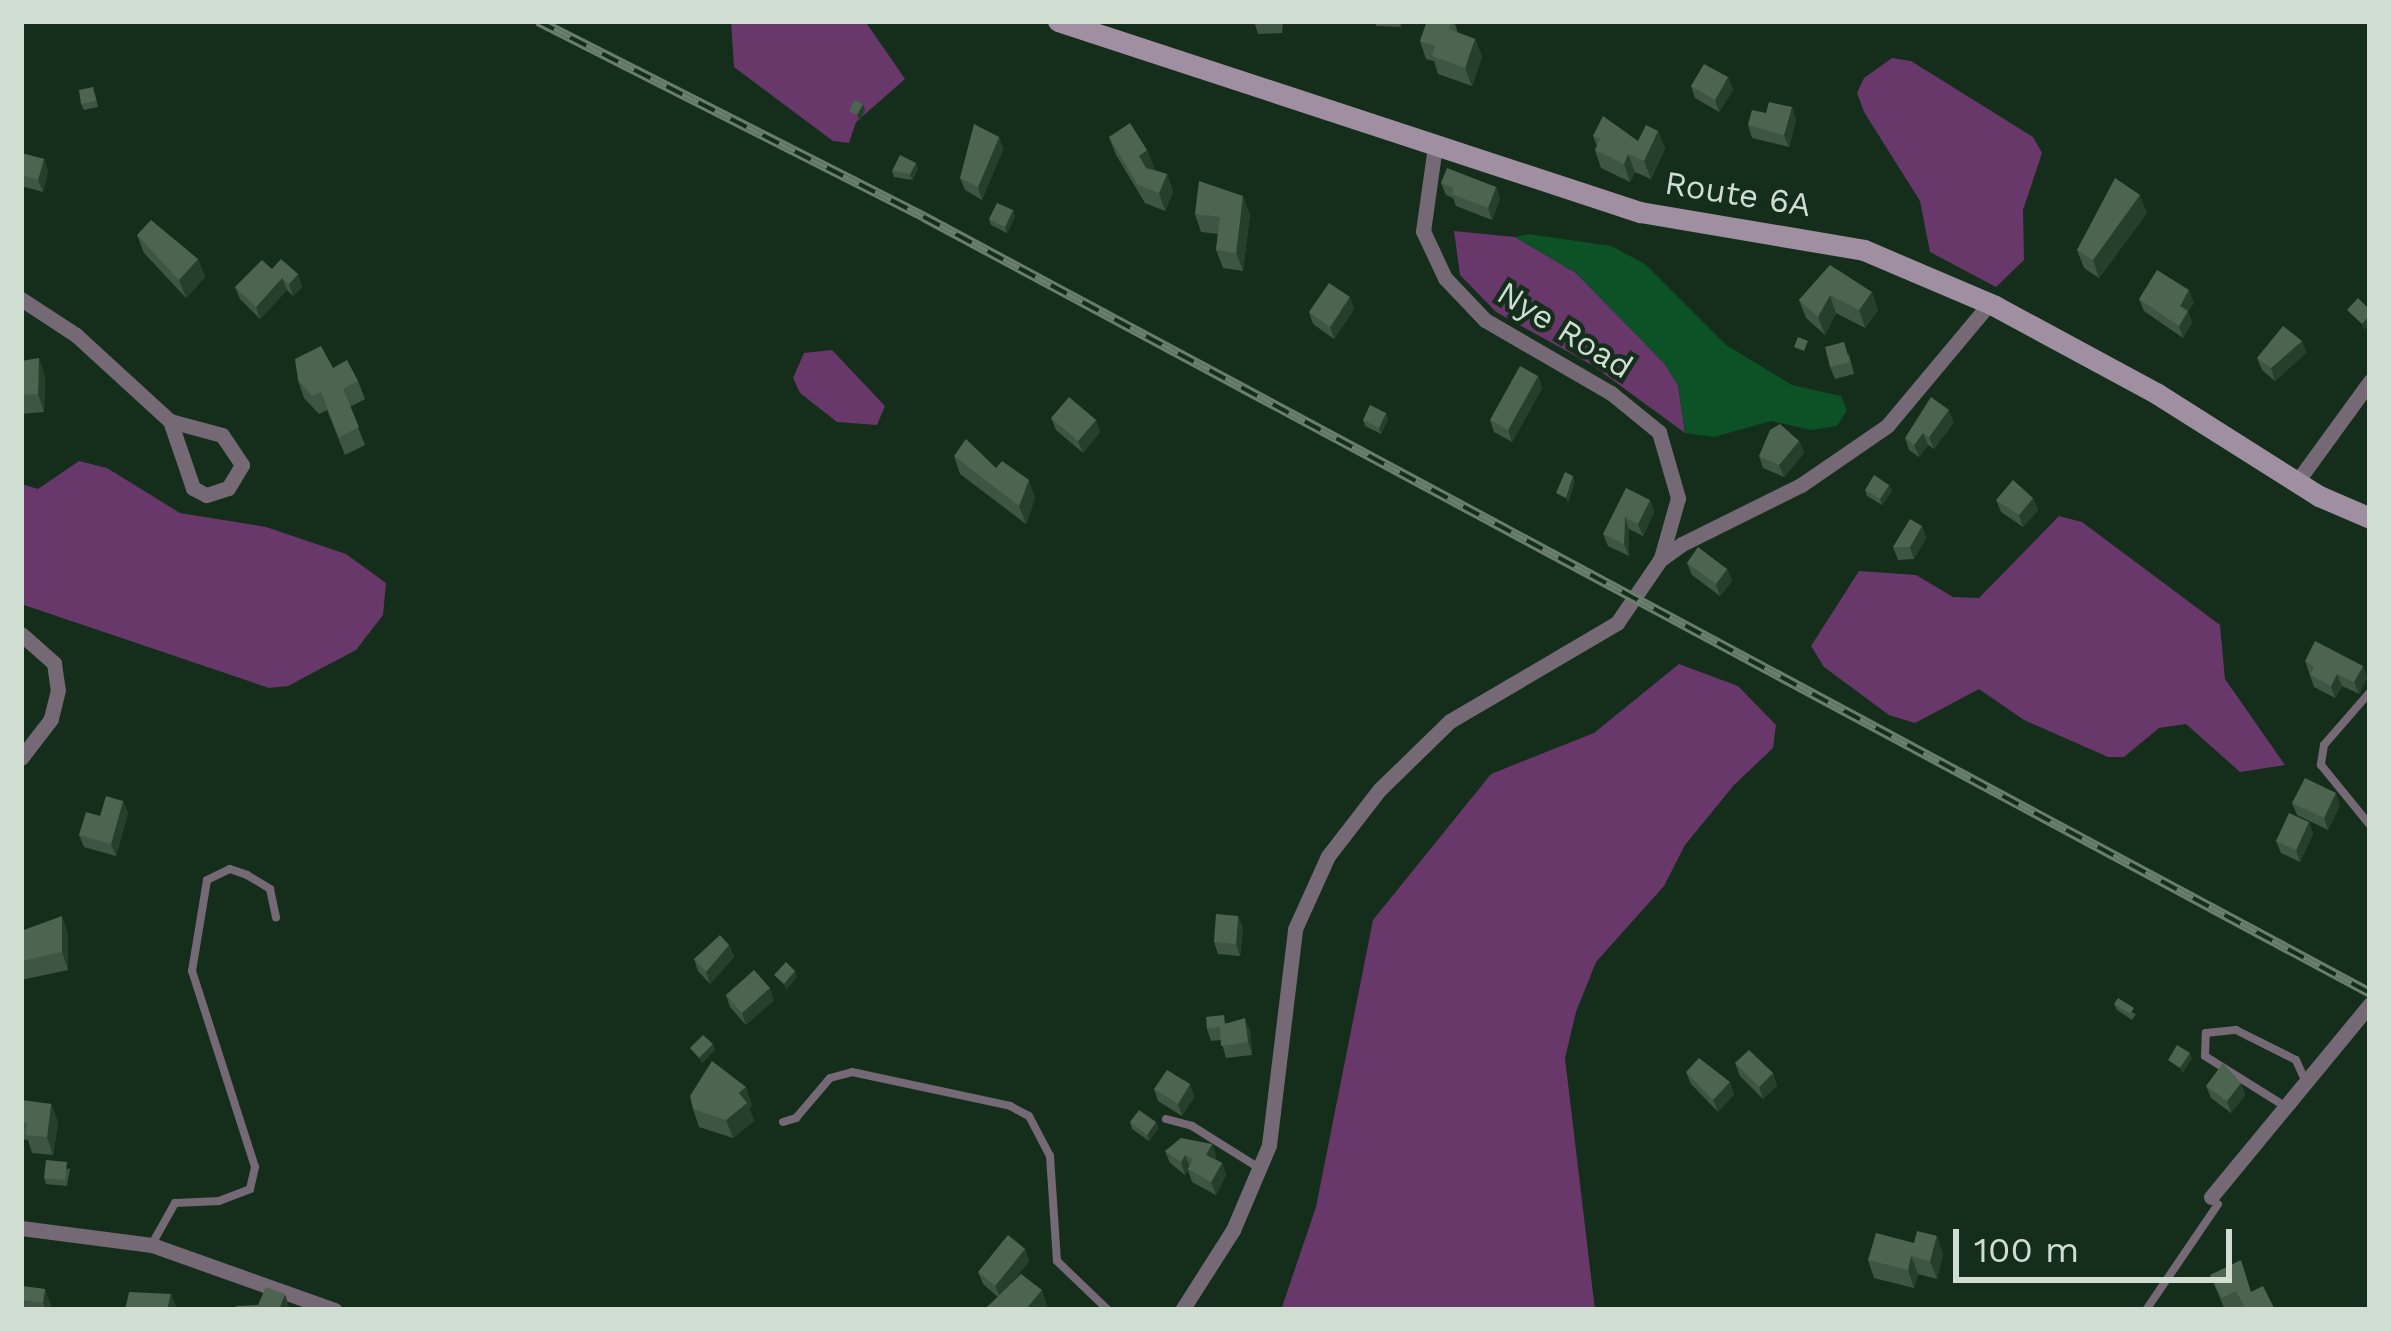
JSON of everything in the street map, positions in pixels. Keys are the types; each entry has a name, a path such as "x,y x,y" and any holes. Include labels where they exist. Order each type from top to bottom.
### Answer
{"main road":[{"name":"Route 6A","path":"1058,21 1097,26 1436,146 1640,212 1864,250 1989,304 2156,394 2296,483 2370,518"}],"street":[{"name":"Nye Road","path":"1436,146 1423,230 1445,278 1485,320 1611,393 1659,432 1678,498 1660,560"},
{"path":"21,299 76,335 170,421 194,488 206,495 228,488 242,465 232,445 206,428 170,421"},
{"path":"1182,1310 1261,1169 1284,1068 1288,959 1328,856 1379,790 1450,722 1602,635 1660,560 1710,525 1801,485 1887,426 1989,304"},
{"path":"2296,483 2370,381"},
{"path":"21,634 54,663 58,690 51,719 21,758"},
{"path":"2214,1200 2303,1076 2370,1004"},
{"path":"21,1228 152,1245 335,1310"}],"lane":[{"path":"2370,692 2324,745 2321,765 2370,825"},
{"path":"152,1245 175,1203 220,1202 250,1189 255,1167 192,971 206,880 230,868 247,875 270,889 276,917"},
{"path":"2283,1105 2205,1056 2206,1033 2219,1025 2236,1030 2296,1060 2303,1076"},
{"path":"783,1122 830,1078 852,1072 1010,1106 1029,1117 1050,1156 1057,1261 1108,1310"},
{"path":"1166,1119 1192,1126 1261,1169"},
{"path":"2146,1310 2214,1200"}],"shaded area":[{"path":"731,21 865,21 905,79 856,122 849,143 833,141 734,67"},
{"path":"1892,58 1911,61 2033,137 2042,153 2023,210 2024,260 1996,287 1930,252 1920,201 1864,112 1857,93 1864,78"},
{"path":"1454,231 1515,237 1576,273 1664,363 1678,385 1685,433 1592,365 1496,312 1460,275"},
{"path":"1528,234 1611,246 1645,264 1726,345 1792,385 1841,396 1847,410 1837,426 1811,430 1771,421 1714,437 1685,433 1678,385 1664,363 1576,273 1515,237"},
{"path":"832,350 885,406 877,425 837,422 800,393 793,378 804,353"},
{"path":"79,461 107,468 180,513 266,527 346,554 386,583 383,615 356,650 288,686 269,688 21,604 21,484 38,489"},
{"path":"2059,516 2082,522 2220,625 2225,679 2285,765 2240,772 2186,724 2159,728 2124,757 2108,757 2024,720 1979,689 1915,723 1889,715 1824,667 1811,646 1859,571 1916,575 1953,597 1979,598"},
{"path":"1679,664 1738,686 1776,725 1773,748 1734,785 1685,845 1664,886 1596,962 1576,1012 1565,1058 1595,1310 1281,1310 1316,1207 1373,920 1491,774 1594,733"}],"building":[{"path":"1427,21 1452,21 1449,29 1475,39 1465,68 1432,56 1435,46 1420,41"},
{"path":"1704,64 1728,77 1715,100 1691,86"},
{"path":"93,87 96,101 81,104 79,90"},
{"path":"854,100 863,104 857,115 849,111"},
{"path":"1769,102 1792,107 1784,135 1748,125 1752,110 1766,113"},
{"path":"1603,116 1638,141 1646,125 1658,131 1644,161 1628,154 1624,164 1595,150 1600,139 1593,136"},
{"path":"1130,123 1147,150 1139,156 1146,168 1167,174 1159,193 1138,185 1109,137"},
{"path":"974,124 999,137 978,187 960,178"},
{"path":"21,153 44,159 38,180 21,175"},
{"path":"900,155 916,163 910,174 892,171"},
{"path":"1447,168 1496,187 1488,208 1452,194 1454,188 1441,183"},
{"path":"2115,178 2140,195 2093,260 2077,250"},
{"path":"1199,181 1243,196 1236,253 1216,250 1220,217 1195,214"},
{"path":"997,203 1013,210 1005,227 989,219"},
{"path":"151,220 198,259 179,280 137,235"},
{"path":"281,259 298,274 289,284 282,278 256,307 235,287 262,260 272,269"},
{"path":"1830,265 1872,292 1859,310 1830,295 1818,317 1799,300"},
{"path":"2157,270 2189,290 2180,306 2188,311 2179,326 2139,299"},
{"path":"1329,283 1350,297 1330,327 1309,312"},
{"path":"2358,298 2370,310 2362,324 2347,310"},
{"path":"2283,326 2302,341 2271,368 2257,358"},
{"path":"1798,337 1808,341 1804,351 1794,347"},
{"path":"1844,342 1850,362 1830,367 1825,347"},
{"path":"321,346 333,368 347,360 358,381 343,389 359,427 339,437 321,392 312,396 298,380 295,359"},
{"path":"39,358 38,394 21,395 21,361"},
{"path":"1520,366 1538,376 1508,430 1490,420"},
{"path":"1069,397 1096,420 1078,441 1051,418"},
{"path":"1931,397 1949,410 1929,437 1923,433 1914,445 1905,438"},
{"path":"1370,405 1386,413 1379,428 1363,420"},
{"path":"1780,424 1799,441 1779,465 1759,456 1770,430"},
{"path":"966,439 996,468 1002,461 1029,480 1019,506 954,456"},
{"path":"1565,472 1573,476 1566,498 1556,493"},
{"path":"1874,475 1889,485 1880,499 1865,490"},
{"path":"2013,480 2033,498 2019,515 1996,500"},
{"path":"1626,488 1650,500 1638,524 1625,517 1624,544 1603,534"},
{"path":"1910,519 1922,526 1910,547 1893,547"},
{"path":"1698,547 1727,569 1716,584 1687,563"},
{"path":"2315,641 2363,666 2354,682 2337,674 2331,686 2310,675 2314,667 2305,661"},
{"path":"2305,778 2336,793 2324,818 2292,803"},
{"path":"106,796 123,801 111,844 79,835 86,812 100,816"},
{"path":"2289,813 2309,822 2296,850 2276,841"},
{"path":"1216,914 1238,916 1236,944 1214,942"},
{"path":"62,916 62,952 21,961 21,931"},
{"path":"720,935 729,945 706,972 694,959"},
{"path":"786,962 795,971 784,984 774,975"},
{"path":"754,970 770,988 742,1013 726,995"},
{"path":"2118,998 2134,1008 2130,1014 2114,1004"},
{"path":"1224,1015 1225,1024 1245,1018 1248,1042 1221,1046 1220,1027 1207,1029 1206,1017"},
{"path":"703,1035 713,1044 699,1058 690,1048"},
{"path":"2177,1045 2190,1053 2180,1068 2168,1060"},
{"path":"1749,1050 1773,1073 1759,1087 1735,1063"},
{"path":"1699,1058 1730,1082 1713,1100 1686,1072"},
{"path":"712,1061 746,1087 739,1093 747,1103 726,1120 693,1109 690,1096"},
{"path":"2223,1063 2241,1083 2227,1101 2206,1086"},
{"path":"1167,1070 1190,1084 1178,1104 1154,1089"},
{"path":"21,1100 51,1104 47,1137 26,1135"},
{"path":"1139,1110 1156,1122 1147,1135 1130,1122"},
{"path":"1181,1138 1212,1144 1206,1155 1222,1163 1211,1182 1188,1169 1193,1159 1185,1155 1181,1162 1165,1151"},
{"path":"46,1160 67,1162 65,1180 44,1178"},
{"path":"1917,1231 1937,1236 1930,1261 1911,1256 1908,1270 1868,1260 1876,1233 1914,1243"},
{"path":"1008,1235 1025,1249 995,1286 978,1272"},
{"path":"2241,1260 2251,1292 2263,1286 2275,1310 2246,1310 2236,1291 2222,1298 2210,1275"},
{"path":"1021,1274 1042,1290 1025,1310 984,1310"},
{"path":"21,1286 45,1289 43,1303 21,1300"},
{"path":"266,1287 285,1294 279,1310 237,1310 236,1306 258,1305"},
{"path":"129,1292 171,1294 167,1310 125,1310"}],"railway":[{"path":"538,21 924,217 2370,993"}]}
